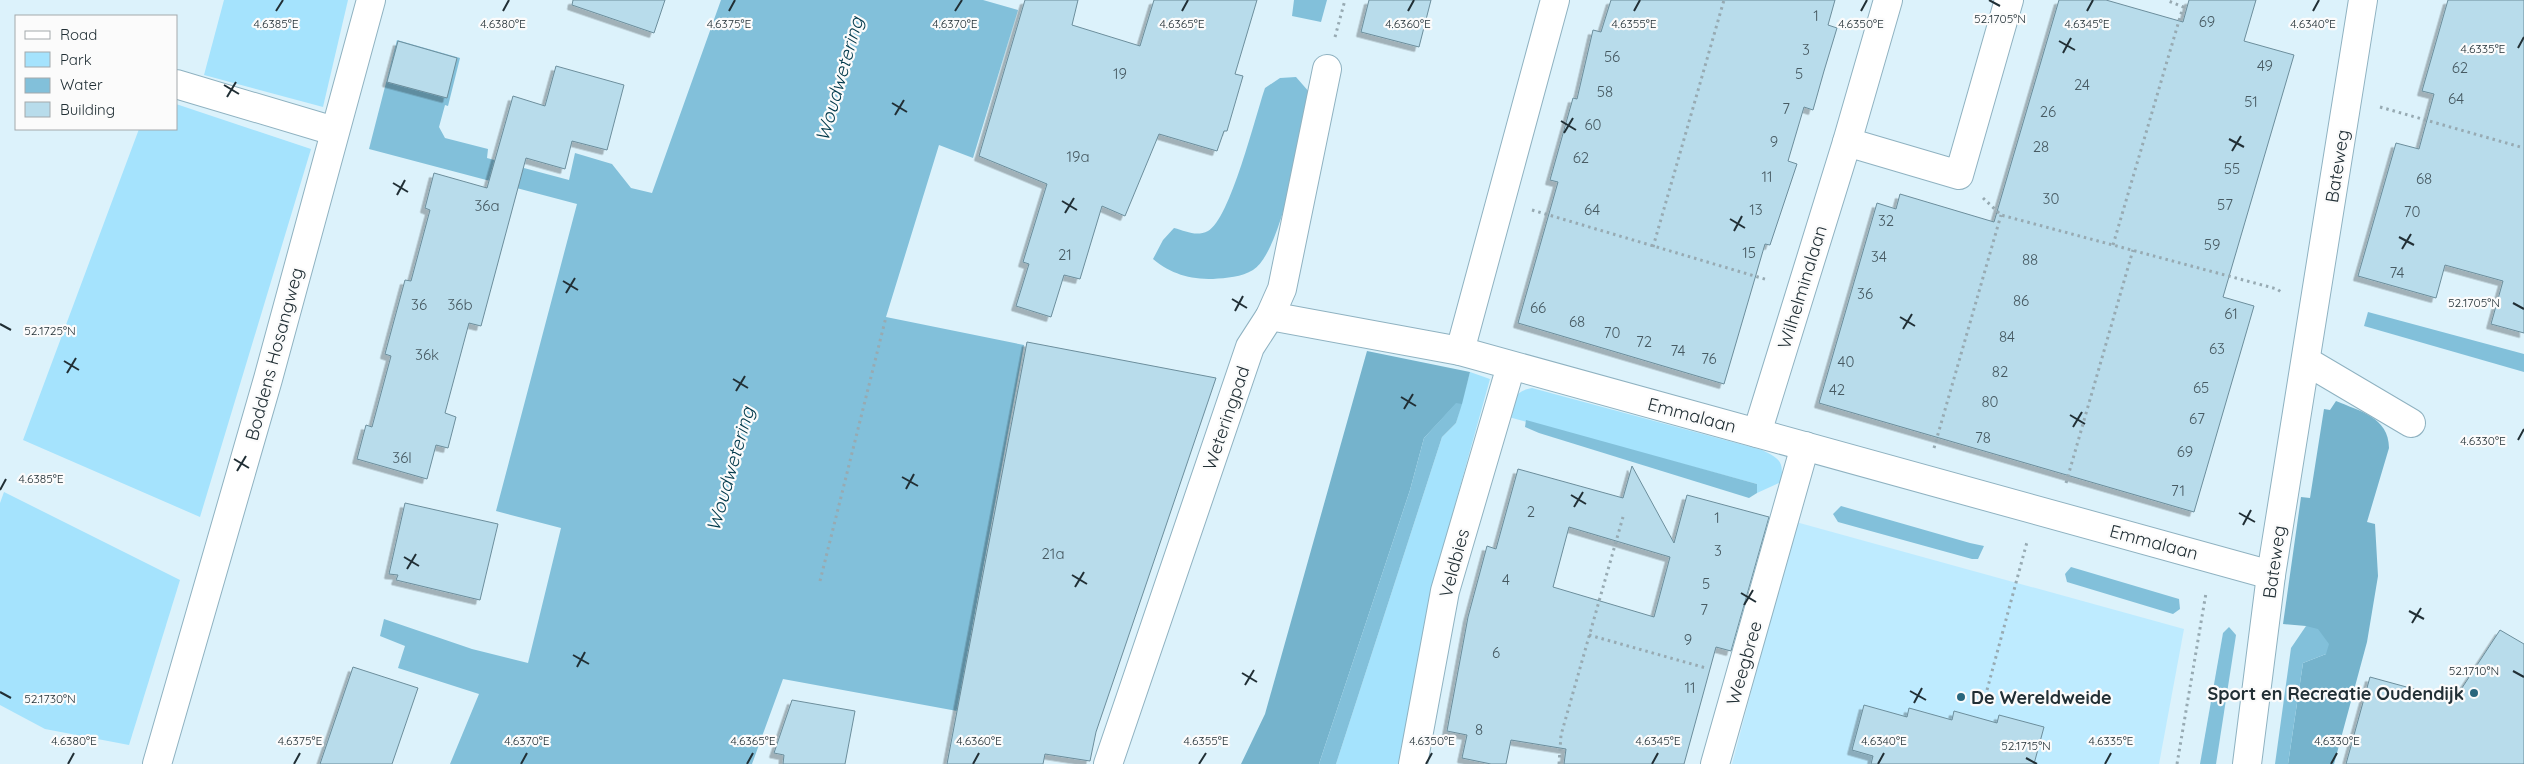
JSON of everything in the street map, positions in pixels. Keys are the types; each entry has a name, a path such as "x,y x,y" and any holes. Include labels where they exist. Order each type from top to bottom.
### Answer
{"street":[{"name":"Boddens Hosangweg","path":"157,764 268,379 371,0"},
{"path":"1460,351 1554,0"},
{"name":"Wilhelminalaan","path":"1757,433 1847,142 1888,0"},
{"path":"1847,142 1959,175 2009,0"},
{"name":"Bateweg","path":"2247,764 2271,575 2363,0"},
{"name":"Weteringpad","path":"1108,764 1250,347 1270,316 1282,289 1327,69"},
{"path":"178,85 334,131"},
{"name":"Emmalaan","path":"1270,316 1460,351 2271,575"},
{"path":"2306,361 2412,423"},
{"name":"Veldbies","path":"1413,764 1445,592 1511,366"},
{"name":"Weegbree","path":"1716,764 1804,446"}],"path":[{"path":"1653,246 1724,0"},
{"path":"2113,245 2183,7 2166,0"},
{"path":"2347,97 2524,148"},
{"path":"1959,175 2000,215 2278,289 2313,316"},
{"path":"1500,201 1801,290"},
{"path":"1925,479 2000,215"},
{"path":"1987,690 2133,250"},
{"path":"820,581 886,317"},
{"path":"1559,764 1561,735 1623,517"},
{"path":"2178,764 2212,558"},
{"path":"1589,635 1740,678"}],"shaded area":[{"path":"1367,351 1470,372 1462,404 1456,404 1424,438 1410,490 1319,764 1241,764 1265,714"},
{"path":"2336,401 2371,417 2384,429 2388,437 2389,448 2367,522 2375,524 2378,576 2367,642 2334,764 2288,764 2303,663 2326,654 2306,626 2283,624 2301,497 2310,498 2324,409 2330,410"},
{"name":"De Wereldweide","path":"1796,522 2184,629 2159,764 1732,764"}],"green space":[{"path":"224,0 348,0 323,107 204,75"},
{"path":"178,105 311,149 200,517 23,440 139,130 178,130"},
{"path":"1470,372 1490,379 1433,584 1399,764 1336,764 1442,437 1456,423"},
{"path":"1532,388 1762,450 1777,459 1781,465 1781,482 1757,493 1757,484 1505,416 1512,401 1518,394"},
{"path":"4,492 180,580 129,745 45,729 0,705 0,503"}],"water":[{"name":"Woudwetering","path":"721,0 983,0 1018,10 973,158 939,145 886,317 1024,345 957,711 783,679 752,764 450,764 479,694 398,668 405,646 380,636 384,619 472,649 528,663 561,528 496,511 577,204 369,149 397,40 460,58 448,106 445,105 439,127 445,138 488,149 487,158 569,180 575,153 612,164 631,188 652,193"},
{"path":"1294,0 1327,0 1321,22 1292,16"},
{"path":"1296,77 1310,93 1290,188 1282,215 1264,258 1249,272 1234,277 1213,279 1181,275 1153,259 1163,240 1174,228 1191,233 1204,233 1216,223 1225,208 1233,188 1265,88 1280,78"},
{"path":"2368,312 2524,354 2524,372 2364,326"},
{"path":"1456,403 1462,404 1456,423 1442,437 1336,764 1319,764 1410,490 1424,438"},
{"path":"1526,420 1757,484 1757,493 1749,498 1539,433 1525,427"},
{"path":"1841,506 1984,546 1978,559 1972,559 1838,522 1833,514"},
{"path":"2071,567 2179,599 2180,609 2173,614 2067,582 2065,574"},
{"path":"2306,626 2318,629 2329,644 2326,654 2303,663 2288,764 2275,764 2291,648"},
{"path":"2229,627 2236,635 2216,764 2200,764 2223,633"}],"building":[{"path":"573,0 665,0 654,33 572,5"},
{"path":"1025,0 1078,0 1072,25 1140,46 1154,0 1257,0 1235,74 1243,76 1227,131 1224,131 1217,151 1159,134 1125,216 1102,206 1080,279 1064,275 1051,317 1016,306 1029,264 1023,262 1047,184 979,156"},
{"path":"1369,0 1431,0 1419,47 1361,32"},
{"path":"1611,0 1835,0 1828,25 1837,28 1813,110 1804,107 1788,161 1797,164 1770,245 1765,244 1724,384 1518,323 1558,182 1550,180 1573,98 1577,99 1593,30 1601,32"},
{"path":"2059,0 2106,0 2183,22 2189,0 2256,0 2244,41 2294,55 2223,297 2254,306 2194,512 1819,403 1877,203 1896,209 1900,194 1994,222"},
{"path":"2448,0 2524,0 2524,333 2491,324 2503,281 2445,265 2436,298 2358,276 2396,143 2419,149 2434,94 2422,91"},
{"path":"398,41 457,58 447,98 387,82"},
{"path":"556,66 624,85 607,150 572,141 565,169 526,158 481,326 469,323 445,413 456,417 448,448 436,445 427,479 357,459 366,425 372,427 391,356 385,354 405,280 411,281 430,210 425,208 434,173 487,188 513,96 545,106"},
{"path":"1027,342 1216,378 1096,732 1090,761 1045,754 1043,764 947,764"},
{"path":"1632,466 1674,543 1687,495 1769,517 1731,651 1716,647 1684,764 1564,764 1566,749 1511,740 1506,764 1491,764 1462,758 1467,735 1447,731 1468,617 1487,546 1496,549 1518,469 1623,498","holes":["1569,527 1670,557 1654,617 1553,587"]},
{"path":"405,503 498,524 480,600 396,580 398,575 389,574"},
{"path":"2500,630 2524,644 2524,764 2346,764 2370,677 2454,700"},
{"path":"353,667 418,688 392,764 320,764"},
{"path":"792,700 855,711 845,764 783,764 784,755 774,753"},
{"path":"1864,705 1907,717 1909,708 1952,720 1954,711 1997,723 1999,715 2044,727 2034,764 1871,764 1873,756 1852,750"}],"place":[{"name":"Sport en Recreatie Oudendijk","path":"2474,693"},
{"name":"De Wereldweide","path":"1961,697"}]}
